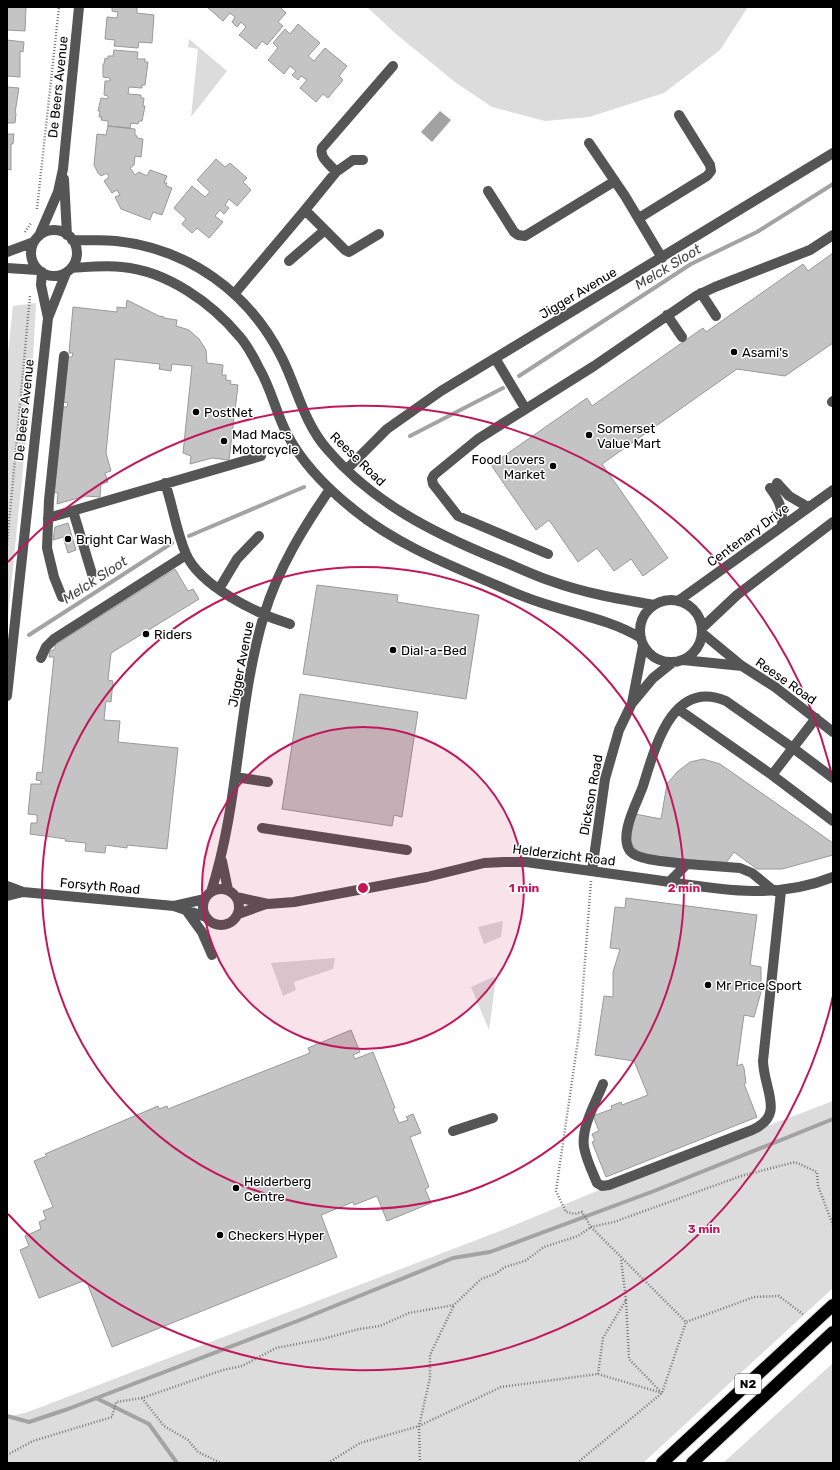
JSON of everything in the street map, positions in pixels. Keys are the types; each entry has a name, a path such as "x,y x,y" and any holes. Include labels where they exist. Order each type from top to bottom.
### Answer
{"highway":[{"name":"N2","path":"662,1463 833,1305"},
{"name":"N2","path":"692,1463 833,1332"}],"street":[{"name":"De Beers Avenue","path":"37,239 58,192 63,169 79,7"},
{"path":"336,172 323,158 321,153 322,148 393,66"},
{"path":"639,218 708,176 711,171 710,165 679,115"},
{"path":"589,143 639,218 662,258"},
{"name":"Jigger Avenue","path":"347,469 387,429 411,411 495,358 833,153"},
{"path":"235,293 336,172 353,160 363,160"},
{"name":"De Beers Avenue","path":"63,169 69,237"},
{"path":"488,191 514,232 518,235 525,236 615,181"},
{"path":"305,210 345,250 349,252 379,234"},
{"path":"289,261 326,230"},
{"path":"7,252 53,231 69,237 77,254 69,270"},
{"path":"548,554 458,516 432,481 436,473 478,439 525,408 594,366 701,293 804,253 833,235"},
{"name":"Reese Road","path":"69,237 116,241 163,251 184,260 218,279 235,293 259,320 281,356 308,421 326,449 368,489 399,512 438,534 550,581 602,596 654,605"},
{"path":"37,239 31,256 40,271"},
{"path":"7,268 40,271 51,276 69,270 123,267 150,274 182,288 200,299 223,319 241,338 260,370 290,440 309,466 330,489 354,510 390,536 436,560 537,602 613,624 642,642 656,658 678,661 696,650 702,631 737,595 833,522"},
{"name":"De Beers Avenue","path":"7,696 48,318 69,270"},
{"name":"De Beers Avenue","path":"40,271 41,285 48,318"},
{"path":"701,293 716,316"},
{"path":"667,315 682,336"},
{"path":"62,597 54,577 47,548 48,518 64,356"},
{"path":"495,358 525,408"},
{"path":"48,518 261,456"},
{"path":"165,483 186,555 199,571 219,590 264,614 290,624"},
{"path":"782,526 783,515 781,504 774,486 808,507"},
{"name":"Jigger Avenue","path":"208,895 222,860 250,681 264,614 289,554 305,526 330,489"},
{"name":"Centenary Drive","path":"678,601 833,490"},
{"path":"73,511 92,574"},
{"path":"219,590 237,559 259,536"},
{"path":"41,658 46,648 54,638 186,555"},
{"path":"642,642 642,619 654,605 668,600 678,601 692,609 699,618 702,631"},
{"name":"Reese Road","path":"702,631 742,666 775,687 833,732"},
{"name":"Dickson Road","path":"592,871 605,779 620,730 632,703 642,642"},
{"name":"Reese Road","path":"678,661 742,666"},
{"name":"Dickson Road","path":"632,703 653,678 678,661"},
{"path":"603,1084 585,1131 584,1140 587,1156 597,1183 602,1186 609,1185 762,1126 768,1120 771,1107 763,1062 778,891 746,870 639,857 629,851 627,844 629,820 641,793 655,748 665,726 678,709 693,699 700,697 721,699 733,705 833,778"},
{"path":"678,709 772,775 833,821"},
{"path":"772,775 816,718"},
{"path":"235,777 268,782"},
{"path":"262,828 407,850"},
{"name":"Jigger Avenue","path":"222,860 228,890"},
{"name":"Helderzicht Road","path":"238,914 268,904 327,897 484,863 526,862 739,890 778,891 833,877"},
{"path":"669,882 687,864"},
{"name":"Forsyth Road","path":"7,886 23,892 174,906 206,916"},
{"path":"218,889 228,890 236,897 239,905 238,914 233,921 223,925 214,924 206,916 203,908 208,895 218,889"},
{"name":"Forsyth Road","path":"7,896 23,892"},
{"name":"Forsyth Road","path":"174,906 208,895"},
{"name":"Helderzicht Road","path":"236,897 268,904"},
{"path":"185,909 202,932 212,955"},
{"path":"452,1131 493,1118"}],"path":[{"path":"36,211 39,200 59,7"},
{"path":"20,236 32,222"},
{"path":"7,546 31,293"},
{"path":"592,871 584,953 580,1026 556,1191 566,1212 575,1214 582,1212 591,1227 686,1322"},
{"path":"420,1463 419,1426 430,1378 430,1355 454,1304 481,1279 495,1274 505,1267 524,1261 544,1247 578,1236 591,1227 614,1222 742,1176 795,1162 817,1172 818,1186 833,1225"},
{"path":"621,1258 626,1300 629,1359 662,1393"},
{"path":"686,1322 754,1297 779,1296 815,1322"},
{"path":"598,1374 603,1338 626,1300"},
{"path":"7,1455 33,1441 112,1417 116,1402 142,1398 223,1370 242,1366 276,1348 323,1339 359,1329 380,1326 409,1313 454,1304"},
{"path":"577,1463 662,1393 686,1322"},
{"path":"328,1463 360,1442 419,1426 501,1388 598,1374 662,1393"},
{"path":"142,1398 164,1426 188,1440 198,1452 221,1463"}],"shaded area":[{"path":"367,7 748,7 720,50 664,93 589,117 545,121 492,107 455,82 396,34"},
{"path":"189,39 227,71 191,117 198,49 188,47"},
{"path":"440,111 451,120 432,142 421,132"},
{"path":"36,303 32,379 7,627 7,362 13,306"},
{"path":"503,921 501,937 484,944 478,927"},
{"path":"335,958 333,969 294,982 296,990 283,996 271,963"},
{"path":"493,977 496,978 489,1030 471,987"},
{"path":"833,1101 833,1288 643,1463 7,1463 7,1417 28,1412 500,1231 609,1186"},
{"path":"833,1363 833,1463 723,1463"}],"building":[{"path":"7,7 26,7 25,31 7,30"},
{"path":"112,7 137,7 137,13 154,15 152,43 139,42 138,48 114,46 115,40 105,39 107,17 117,18 118,12 112,11"},
{"path":"207,7 280,7 286,13 278,22 283,26 267,45 262,41 256,49 239,35 246,27 241,22 237,27 232,22 235,17 230,13 223,21"},
{"path":"298,24 320,43 308,56 314,61 325,48 347,66 339,76 343,80 328,98 323,94 316,102 300,88 307,80 301,76 298,80 292,75 296,71 290,66 284,74 268,60 278,48 273,43 285,29 290,34"},
{"path":"7,40 24,42 23,52 20,51 20,77 7,76"},
{"path":"114,50 138,52 137,59 145,59 145,62 148,62 145,85 142,85 142,88 129,87 128,94 141,95 141,98 144,98 143,106 145,106 142,121 139,121 138,124 131,123 130,128 108,126 108,121 101,120 102,117 99,117 100,111 98,111 101,98 108,99 108,96 104,95 105,81 110,81 110,78 103,77 103,64 105,58 108,59 108,56 113,56"},
{"path":"7,87 19,88 15,123 7,123"},
{"path":"108,126 135,129 135,135 137,138 143,139 141,157 135,156 134,165 130,168 135,175 139,172 147,176 150,170 167,176 164,183 167,183 166,186 172,188 162,215 153,212 150,220 121,209 115,197 120,195 117,190 112,193 104,181 109,177 107,173 101,176 98,173 94,165 97,134 106,135"},
{"path":"7,134 14,134 13,144 11,144 11,170 7,169"},
{"path":"216,159 225,167 230,163 247,178 243,182 251,190 237,206 229,199 225,205 229,208 224,214 220,210 215,216 223,222 209,238 197,228 192,233 182,224 186,219 174,208 192,186 205,197 210,192 197,180"},
{"name":"Somerset Value Mart","path":"833,253 833,343 785,376 737,369 602,464 668,558 643,576 631,559 614,571 597,548 578,562 549,520 536,530 491,465 587,398 592,406 703,328 706,332 803,264 808,271"},
{"path":"127,300 164,318 177,320 176,326 189,330 199,339 206,350 207,363 223,365 222,375 226,375 226,380 231,381 230,384 238,385 229,460 212,458 190,464 191,456 183,453 192,366 172,364 171,371 159,369 160,364 115,359 106,453 111,471 105,473 108,482 101,484 100,497 85,496 57,504 58,493 54,492 63,407 67,407 68,403 63,402 68,357 72,357 73,353 69,353 73,307 117,312 117,307 126,308"},
{"name":"Bright Car Wash","path":"68,523 76,550 68,553 63,537 53,540 55,527"},
{"path":"175,569 188,591 193,589 199,599 111,653 108,680 113,681 111,702 106,701 104,720 120,721 118,742 178,748 167,849 127,845 127,848 106,845 105,853 85,851 86,843 65,841 66,839 30,834 31,823 37,823 37,815 28,814 31,784 41,784 41,781 36,780 37,772 42,773 54,657 49,657 50,651 55,649 55,645"},
{"path":"317,585 398,595 397,602 479,615 466,699 303,674"},
{"path":"300,694 418,712 402,817 394,815 392,826 282,809"},
{"path":"703,759 720,764 833,843 833,855 782,869 757,869 734,852 725,864 640,854 630,841 635,814 661,819 667,784 677,772 690,762"},
{"path":"626,898 757,915 750,965 761,967 761,992 754,1017 744,1015 737,1066 742,1064 744,1068 746,1083 744,1084 757,1117 606,1177 592,1142 595,1141 592,1134 599,1131 593,1116 612,1109 611,1106 621,1102 622,1105 648,1095 634,1061 595,1055 604,996 613,997 613,972 620,949 610,948 615,907 625,908"},
{"name":"Helderberg Centre","path":"351,1030 360,1052 353,1055 355,1059 373,1052 395,1108 393,1109 399,1123 408,1120 406,1117 413,1114 421,1133 410,1137 429,1187 425,1189 431,1203 387,1221 377,1196 354,1205 353,1202 321,1215 337,1257 112,1347 86,1280 39,1298 20,1250 29,1246 25,1236 41,1229 39,1222 46,1219 43,1211 53,1207 34,1161 47,1156 45,1154 158,1106 159,1109 167,1106 168,1109 310,1053 308,1048"}],"waterway":[{"name":"Melck Sloot","path":"519,376 691,264 757,232 833,184"},
{"name":"Melck Sloot","path":"410,436 503,388"},
{"name":"Melck Sloot","path":"189,536 304,487"},
{"name":"Melck Sloot","path":"29,635 172,543"},
{"path":"7,1416 29,1422 68,1409 300,1320 453,1258 490,1252 654,1191 833,1119"},
{"path":"96,1398 149,1424 177,1463"}],"place":[{"name":"Asami's","path":"734,352"},
{"name":"PostNet","path":"196,412"},
{"name":"Somerset Value Mart","path":"589,435"},
{"name":"Mad Macs Motorcycle","path":"224,441"},
{"name":"Food Lovers Market","path":"553,466"},
{"name":"Bright Car Wash","path":"68,539"},
{"name":"Riders","path":"146,634"},
{"name":"Dial-a-Bed","path":"393,650"},
{"name":"Mr Price Sport","path":"708,985"},
{"name":"Helderberg Centre","path":"236,1188"},
{"name":"Checkers Hyper","path":"220,1235"}]}
